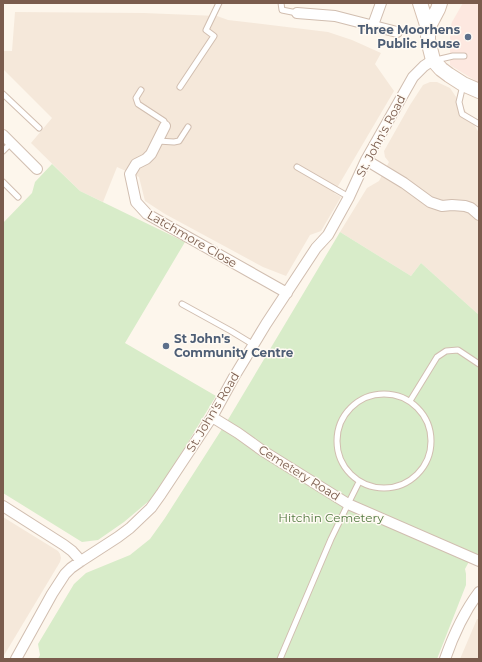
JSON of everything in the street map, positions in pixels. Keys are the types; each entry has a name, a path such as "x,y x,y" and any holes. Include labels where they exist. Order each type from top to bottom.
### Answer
{"main road":[{"path":"420,3 428,28 428,40 433,60 440,69 463,84 479,91"},
{"path":"428,28 440,3"}],"street":[{"path":"372,25 381,3"},
{"path":"297,13 335,16 397,32"},
{"name":"St. John's Road","path":"16,659 57,584 65,574 71,568 118,537 141,519 161,494 212,417 234,377 316,248 328,235 349,197 366,160 413,77 424,66 433,60"},
{"name":"Latchmore Close","path":"165,126 151,154 146,159 136,164 130,174 136,202 147,214 287,293"},
{"path":"3,135 37,169"},
{"path":"366,160 404,183 430,202 442,206 465,206 471,208 479,215"},
{"name":"Cemetery Road","path":"212,417 238,433 263,452 348,504 479,561"},
{"path":"3,506 64,545 81,561"},
{"path":"445,659 460,622 477,598"}],"lane":[{"path":"180,87 214,36 206,30 219,3"},
{"path":"281,3 282,10 297,13"},
{"path":"433,60 452,56 464,56"},
{"path":"463,84 459,102 462,114 479,124"},
{"path":"141,90 136,98 138,104 164,121 165,126"},
{"path":"3,94 39,128"},
{"path":"158,141 179,141 188,127"},
{"path":"3,151 11,143"},
{"path":"297,167 349,197"},
{"path":"3,182 18,196"},
{"path":"182,304 254,345"},
{"path":"410,401 437,357 446,351 458,350 479,364"},
{"path":"384,394 398,396 410,401 421,412 429,425 432,441 429,457 421,470 409,481 394,487 378,488 359,482 351,474 343,462 338,449 338,434 342,421 359,401 372,396 384,394"},
{"path":"280,659 318,570 359,482"}],"shaded area":[{"path":"463,3 479,3 479,83 450,65 450,29 452,22"},
{"path":"15,12 144,13 217,16 228,20 328,32 352,40 381,53 375,64 394,91 334,193 341,197 321,231 310,235 286,276 263,267 165,214 145,201 139,177 117,167 103,202 80,191 31,143 52,118 3,69 3,51 12,51"},
{"path":"430,82 437,82 450,88 479,133 479,315 421,263 411,276 340,232 367,188 379,181 389,162 385,157 384,151 423,85"},
{"path":"3,517 58,551 61,558 3,657"},
{"path":"477,619 479,619 479,659 460,659"}],"green space":[{"path":"52,164 80,191 185,242 125,343 216,396 156,495 124,522 98,540 82,542 3,493 3,223 32,193 35,182"},
{"name":"Hitchin Cemetery","path":"340,232 411,276 421,263 479,315 479,558 473,554 465,569 466,585 437,659 38,659 40,655 38,644 74,584 86,573 130,555 150,539 165,518 229,418"}],"place":[{"name":"Three Moorhens Public House","path":"468,37"},
{"name":"St John's Community Centre","path":"166,346"}]}
